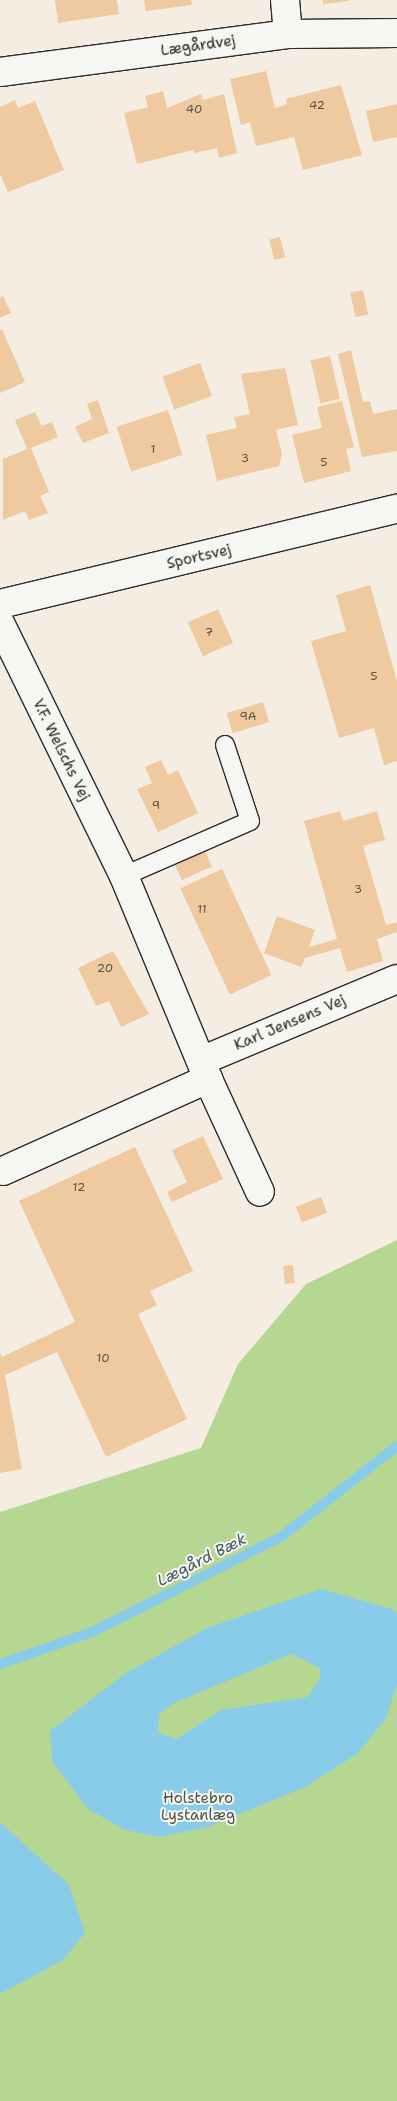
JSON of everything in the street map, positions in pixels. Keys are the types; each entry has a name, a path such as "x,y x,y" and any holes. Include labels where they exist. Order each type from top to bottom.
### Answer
{"street":[{"path":"285,0 288,34"},
{"name":"Lægårdvej","path":"0,72 288,34 397,33"},
{"name":"Sportsvej","path":"0,604 397,509"},
{"name":"V.F. Welschs Vej","path":"0,623 124,876 204,1070"},
{"name":"Karl Jensens Vej","path":"2,1171 204,1070 397,979"},
{"path":"204,1070 260,1192"}],"lane":[{"path":"124,876 250,821 225,745"}],"green space":[{"name":"Holstebro Lystanlæg","path":"397,1240 397,2101 0,2101 0,1512 201,1448 238,1364 306,1284"}],"water":[{"path":"321,1589 395,1610 397,1615 397,1685 385,1720 357,1754 305,1787 205,1828 158,1837 125,1830 88,1809 52,1761 50,1731 126,1673 207,1628","holes":["291,1654 320,1668 320,1678 308,1697 221,1710 176,1739 158,1733 159,1714 172,1704"]},
{"path":"0,1822 69,1885 85,1933 63,1960 0,1994"}],"building":[{"path":"55,0 117,0 119,14 58,23"},
{"path":"144,0 191,0 192,5 146,11"},
{"path":"323,0 348,0 348,1 323,4"},
{"path":"266,71 275,108 287,104 286,99 341,85 362,155 303,170 294,137 256,146 250,122 241,125 230,79"},
{"path":"163,91 167,108 201,94 203,100 224,94 237,153 219,158 217,148 194,153 193,150 137,164 124,113 148,107 145,96"},
{"path":"15,100 18,108 35,101 64,170 8,192 0,174 0,107"},
{"path":"397,104 397,137 373,142 366,111"},
{"path":"280,237 285,257 274,260 269,240"},
{"path":"363,290 368,314 355,317 350,293"},
{"path":"3,296 11,313 0,318 0,298"},
{"path":"2,329 25,382 0,393 0,330"},
{"path":"351,350 363,402 370,401 373,414 397,409 397,451 362,457 338,354"},
{"path":"330,356 340,399 320,403 311,360"},
{"path":"200,363 212,396 174,410 162,377"},
{"path":"285,368 298,425 276,430 282,454 279,466 217,481 206,435 237,428 234,417 250,414 241,374"},
{"path":"98,400 109,433 83,443 75,427 92,419 87,404"},
{"path":"342,401 354,447 346,449 351,471 304,483 292,435 322,428 317,407"},
{"path":"168,410 183,455 131,471 117,427"},
{"path":"35,412 42,426 52,422 58,437 31,448 49,492 40,496 48,513 29,520 25,511 3,520 3,459 27,449 15,420"},
{"path":"370,585 397,681 397,761 384,765 374,728 339,738 311,641 346,631 336,595"},
{"path":"218,609 233,643 203,656 188,622"},
{"path":"263,702 269,722 233,733 227,713"},
{"path":"161,760 168,775 178,770 198,813 158,832 137,789 152,783 145,767"},
{"path":"340,811 343,821 377,811 385,840 363,846 386,925 397,922 397,932 377,939 383,961 347,972 340,948 305,958 301,967 264,953 277,916 315,930 309,947 337,939 304,821"},
{"path":"205,851 212,867 182,880 175,864"},
{"path":"222,869 271,975 230,994 180,888"},
{"path":"113,951 149,1014 121,1027 109,1001 96,1006 78,968"},
{"path":"203,1136 223,1179 172,1202 167,1192 187,1182 172,1150"},
{"path":"135,1147 193,1271 150,1291 157,1305 138,1314 187,1419 106,1457 57,1352 5,1375 22,1469 0,1473 0,1353 2,1357 75,1322 19,1201"},
{"path":"321,1197 327,1213 302,1223 296,1207"},
{"path":"293,1265 295,1283 285,1284 283,1266"}],"waterway":[{"name":"Lægård Bæk","path":"0,1664 92,1632 281,1537 397,1446"}]}
